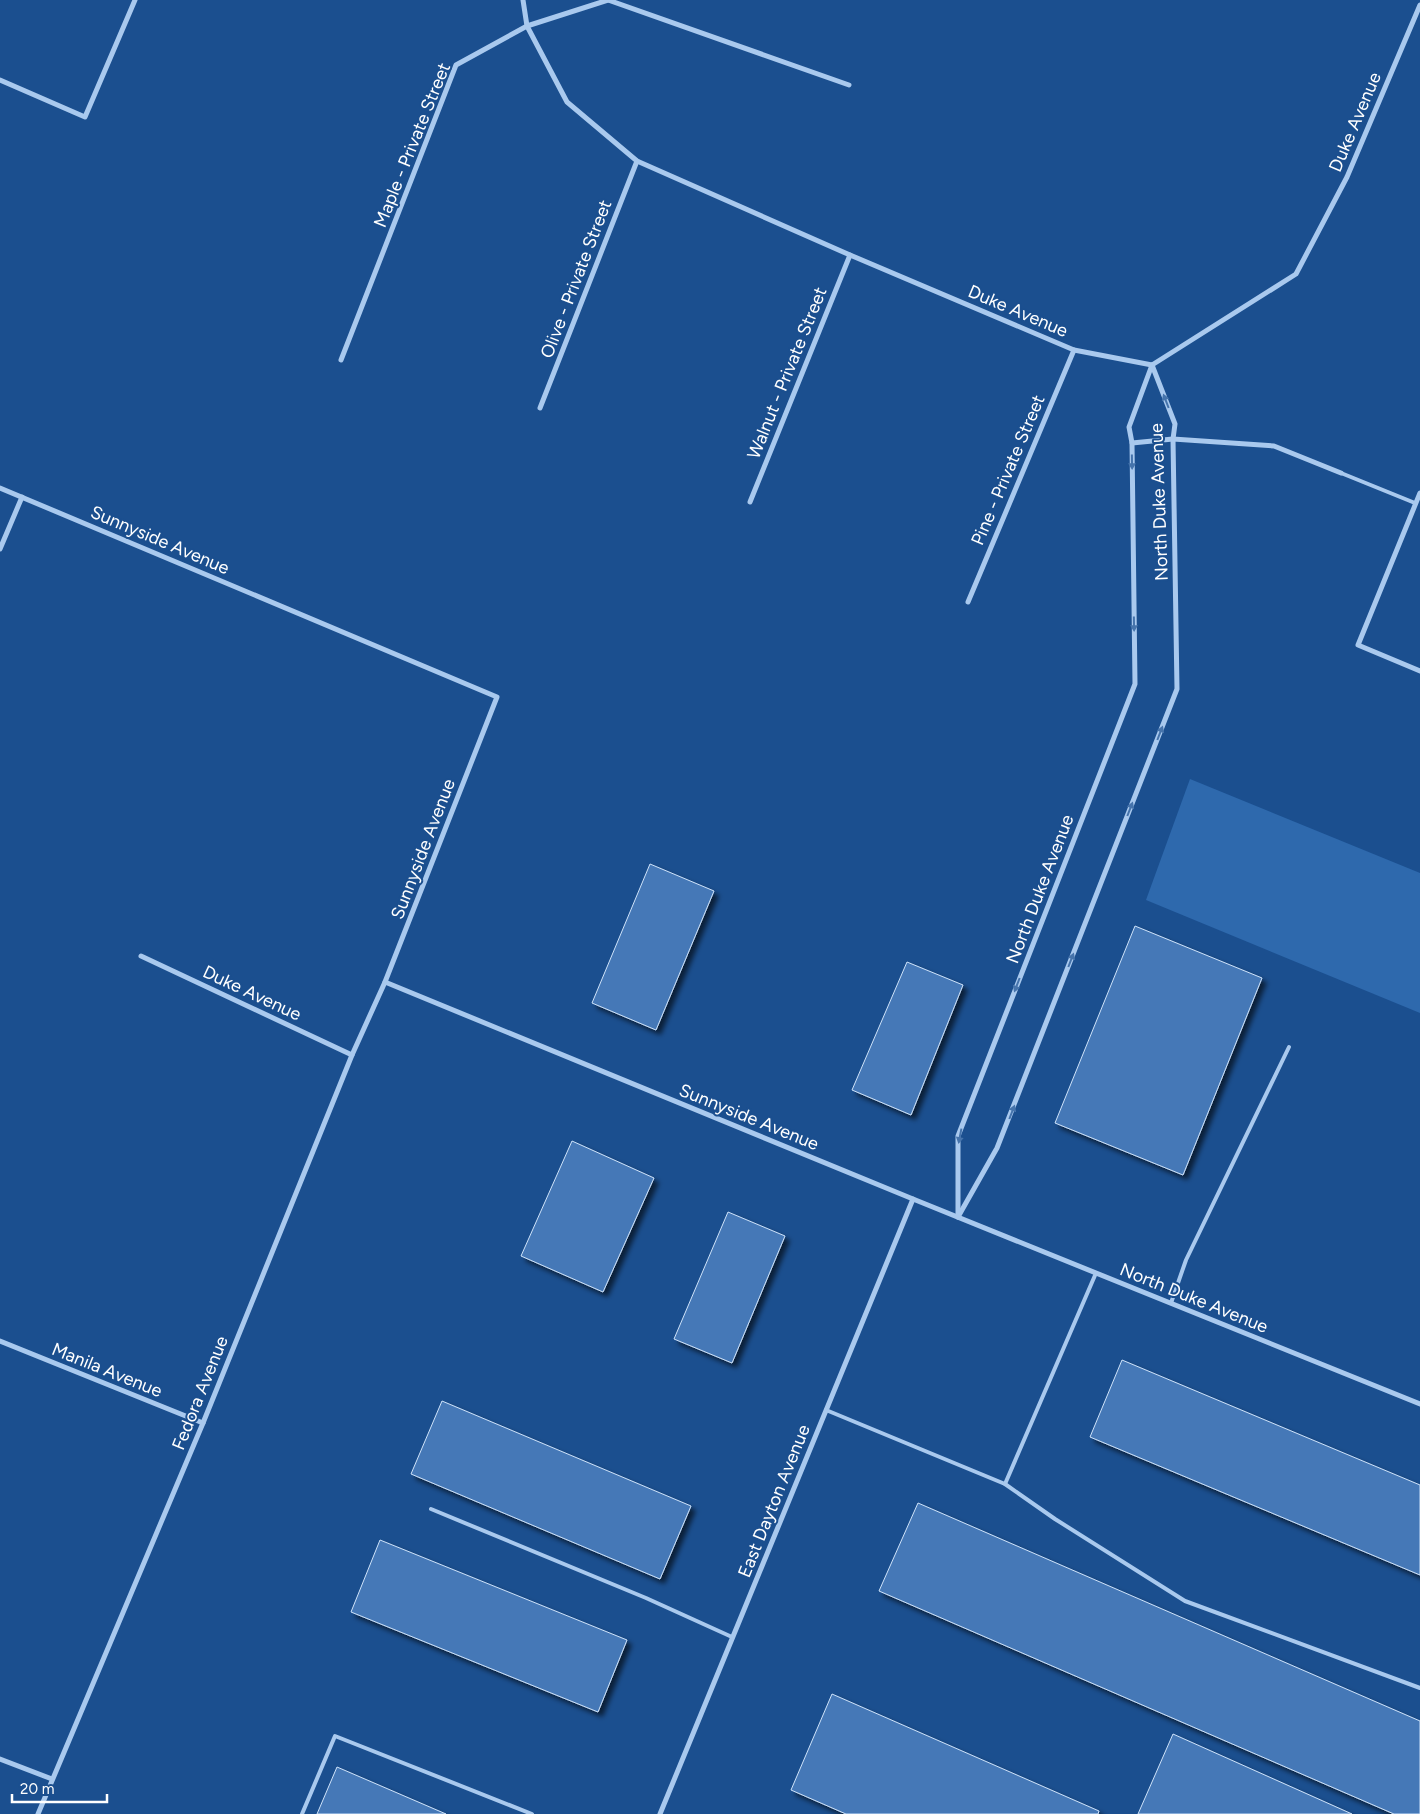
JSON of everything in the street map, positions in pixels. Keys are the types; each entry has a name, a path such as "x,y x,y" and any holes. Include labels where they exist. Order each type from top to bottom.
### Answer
{"street":[{"path":"0,80 85,117 135,0"},
{"name":"Duke Avenue","path":"523,0 526,26 567,102 637,161 850,255 1074,350 1152,365 1296,274 1347,177 1420,5"},
{"name":"Maple - Private Street","path":"341,360 456,65 526,26 608,0 849,85"},
{"name":"Olive - Private Street","path":"540,408 637,161"},
{"name":"Walnut - Private Street","path":"750,502 850,255"},
{"name":"Pine - Private Street","path":"968,602 1074,350"},
{"name":"North Duke Avenue","path":"958,1217 997,1148 1177,689 1173,439 1175,424 1152,365"},
{"name":"North Duke Avenue","path":"958,1217 958,1136 1135,684 1132,443 1129,427 1152,365"},
{"path":"1132,443 1173,439 1274,446 1341,473"},
{"name":"Sunnyside Avenue","path":"0,488 497,697 385,982 913,1199"},
{"path":"1420,492 1358,645 1420,671"},
{"path":"0,549 22,497"},
{"name":"Duke Avenue","path":"141,956 352,1055"},
{"name":"Fedora Avenue","path":"38,1814 203,1423 352,1055 385,982"},
{"name":"North Duke Avenue","path":"913,1199 1420,1404"},
{"name":"East Dayton Avenue","path":"660,1814 913,1199"},
{"name":"Manila Avenue","path":"0,1342 203,1423"},
{"path":"0,1759 52,1780"}],"lane":[{"path":"1341,473 1415,503"},
{"path":"1171,1303 1186,1260 1288,1047"},
{"path":"1005,1484 1096,1273"},
{"path":"826,1410 1005,1484 1054,1519 1185,1601 1420,1688"},
{"path":"431,1509 646,1598 732,1638"},
{"path":"302,1814 335,1736 532,1814"}],"shaded area":[{"path":"1190,779 1420,873 1420,1013 1146,900"}],"building":[{"path":"650,864 714,891 656,1030 592,1003"},
{"path":"1135,926 1262,978 1183,1175 1055,1123"},
{"path":"907,962 963,985 911,1115 852,1090"},
{"path":"572,1141 654,1178 603,1292 521,1256"},
{"path":"728,1212 785,1236 732,1363 674,1339"},
{"path":"1122,1360 1420,1485 1420,1575 1090,1437"},
{"path":"442,1401 691,1506 660,1579 411,1474"},
{"path":"918,1503 1420,1721 1420,1814 1394,1814 879,1591"},
{"path":"380,1540 627,1640 598,1712 351,1612"},
{"path":"832,1694 1099,1811 1098,1814 846,1814 791,1790"},
{"path":"1173,1734 1352,1814 1138,1814"},
{"path":"337,1767 446,1814 317,1814"}]}
